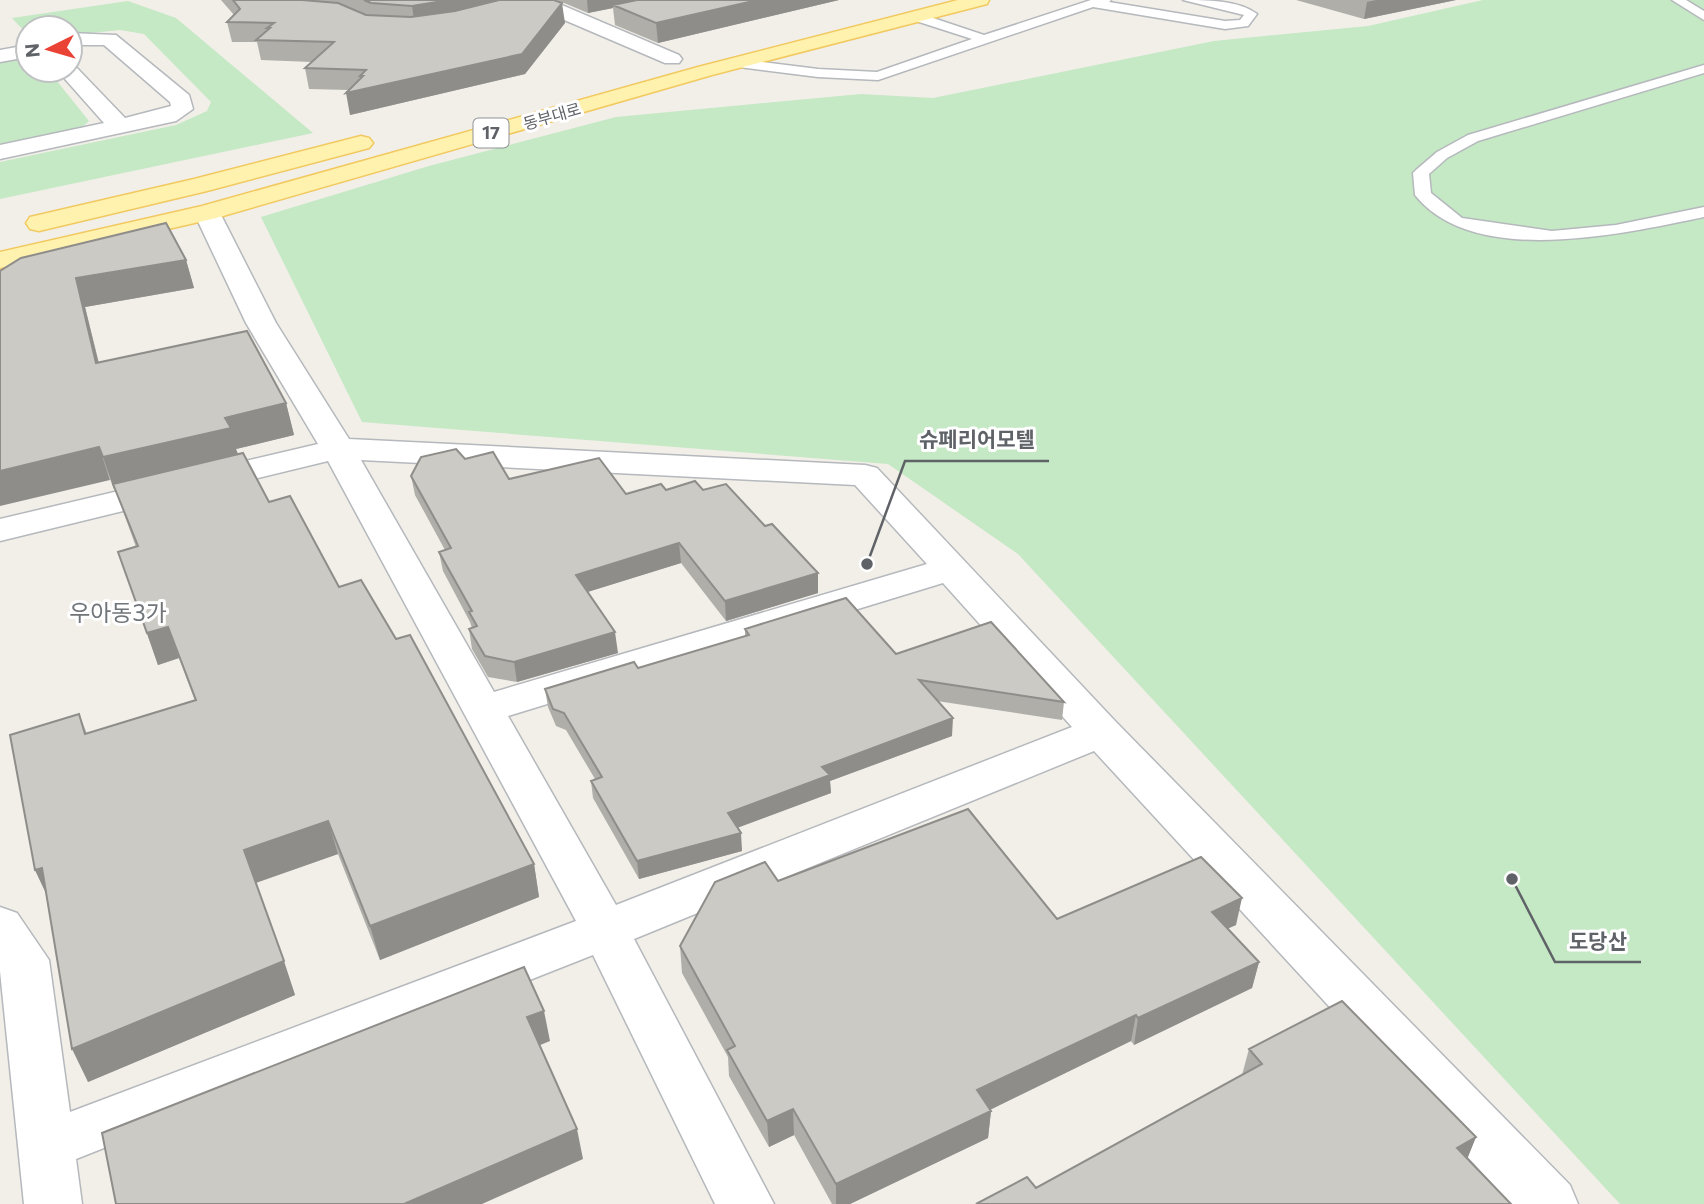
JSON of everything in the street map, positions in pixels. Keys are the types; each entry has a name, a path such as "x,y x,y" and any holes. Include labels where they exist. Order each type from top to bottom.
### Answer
{"main road":[{"name":"동부대로","path":"580,84 673,59 909,8 980,0"},
{"name":"동부대로","path":"0,260 206,213 739,63 909,8"},
{"path":"13,230 198,186 382,137"}],"street":[{"path":"533,4 587,22 673,59"},
{"path":"587,22 624,14"},
{"path":"0,152 167,116 182,108 181,100 109,39 84,39"},
{"path":"81,84 120,126"},
{"path":"206,213 261,323 338,449 605,930 745,1204"},
{"path":"0,530 338,449 865,475 1101,732 1549,1204"},
{"path":"482,710 951,569"},
{"path":"45,1146 605,930 1101,732"},
{"path":"0,926 24,960 53,1204"}],"lane":[{"path":"739,63 818,73 878,76 1099,1 1225,25 1244,23 1251,15 1240,8 1189,0"},
{"path":"1678,0 1704,16"},
{"path":"1047,3 1069,9"},
{"path":"909,8 985,39"},
{"path":"1704,69 1473,138 1442,155 1421,173 1423,195 1457,222 1496,230 1552,236 1616,230 1704,212"}],"green space":[{"path":"1483,0 1704,0 1704,1204 1620,1204 1018,554 888,464 362,422 261,217 429,166 616,117 861,94 933,98 1214,41 1368,26"},
{"path":"128,1 176,18 313,133 0,199 0,162 176,125 207,111 211,102 144,34 120,30 84,34 84,14 39,14"},
{"path":"14,59 14,84 59,84 89,121 79,130 0,147 0,60"}],"building":[{"path":"233,0 338,3 366,15 411,17 455,11 499,0 554,0 562,3 522,54 346,93 366,70 305,68 334,42 256,40 274,23 227,22 240,9"},
{"path":"364,0 449,0 412,6 371,3"},
{"path":"637,0 758,0 656,23 613,5"},
{"path":"166,223 186,260 76,278 96,363 247,331 286,403 225,418 231,428 103,457 99,447 0,471 0,271 21,258"},
{"path":"456,449 465,459 493,452 509,479 599,458 626,494 661,484 666,490 695,481 703,490 726,484 765,526 772,524 818,573 725,601 679,543 576,575 615,632 514,662 485,656 469,629 477,626 469,612 472,611 439,552 451,548 411,476 421,457"},
{"path":"243,453 269,502 290,496 339,587 361,580 396,639 410,635 534,864 370,926 328,821 244,850 284,961 72,1049 42,868 35,870 10,735 79,714 85,734 196,700 168,627 147,633 118,552 138,546 113,484"},
{"path":"846,598 896,654 991,622 1064,702 919,680 953,718 822,767 830,775 728,813 741,833 637,861 591,781 602,777 564,713 553,709 545,689 634,662 638,668 749,635 745,629"},
{"path":"968,809 1057,919 1201,857 1242,898 1212,912 1259,962 1138,1018 1136,1015 977,1090 991,1111 836,1184 793,1109 767,1121 727,1050 735,1046 680,946 715,882 765,862 778,881"},
{"path":"524,967 544,1011 527,1017 577,1129 404,1204 116,1204 102,1133"},
{"path":"1342,1001 1476,1137 1457,1148 1511,1204 976,1204 1027,1177 1036,1188 1262,1064 1249,1049"}],"place":[{"name":"슈페리어모텔","path":"867,564"},
{"name":"도당산","path":"1512,879"}],"district":[{"name":"우아동3가","path":"118,613"}]}
